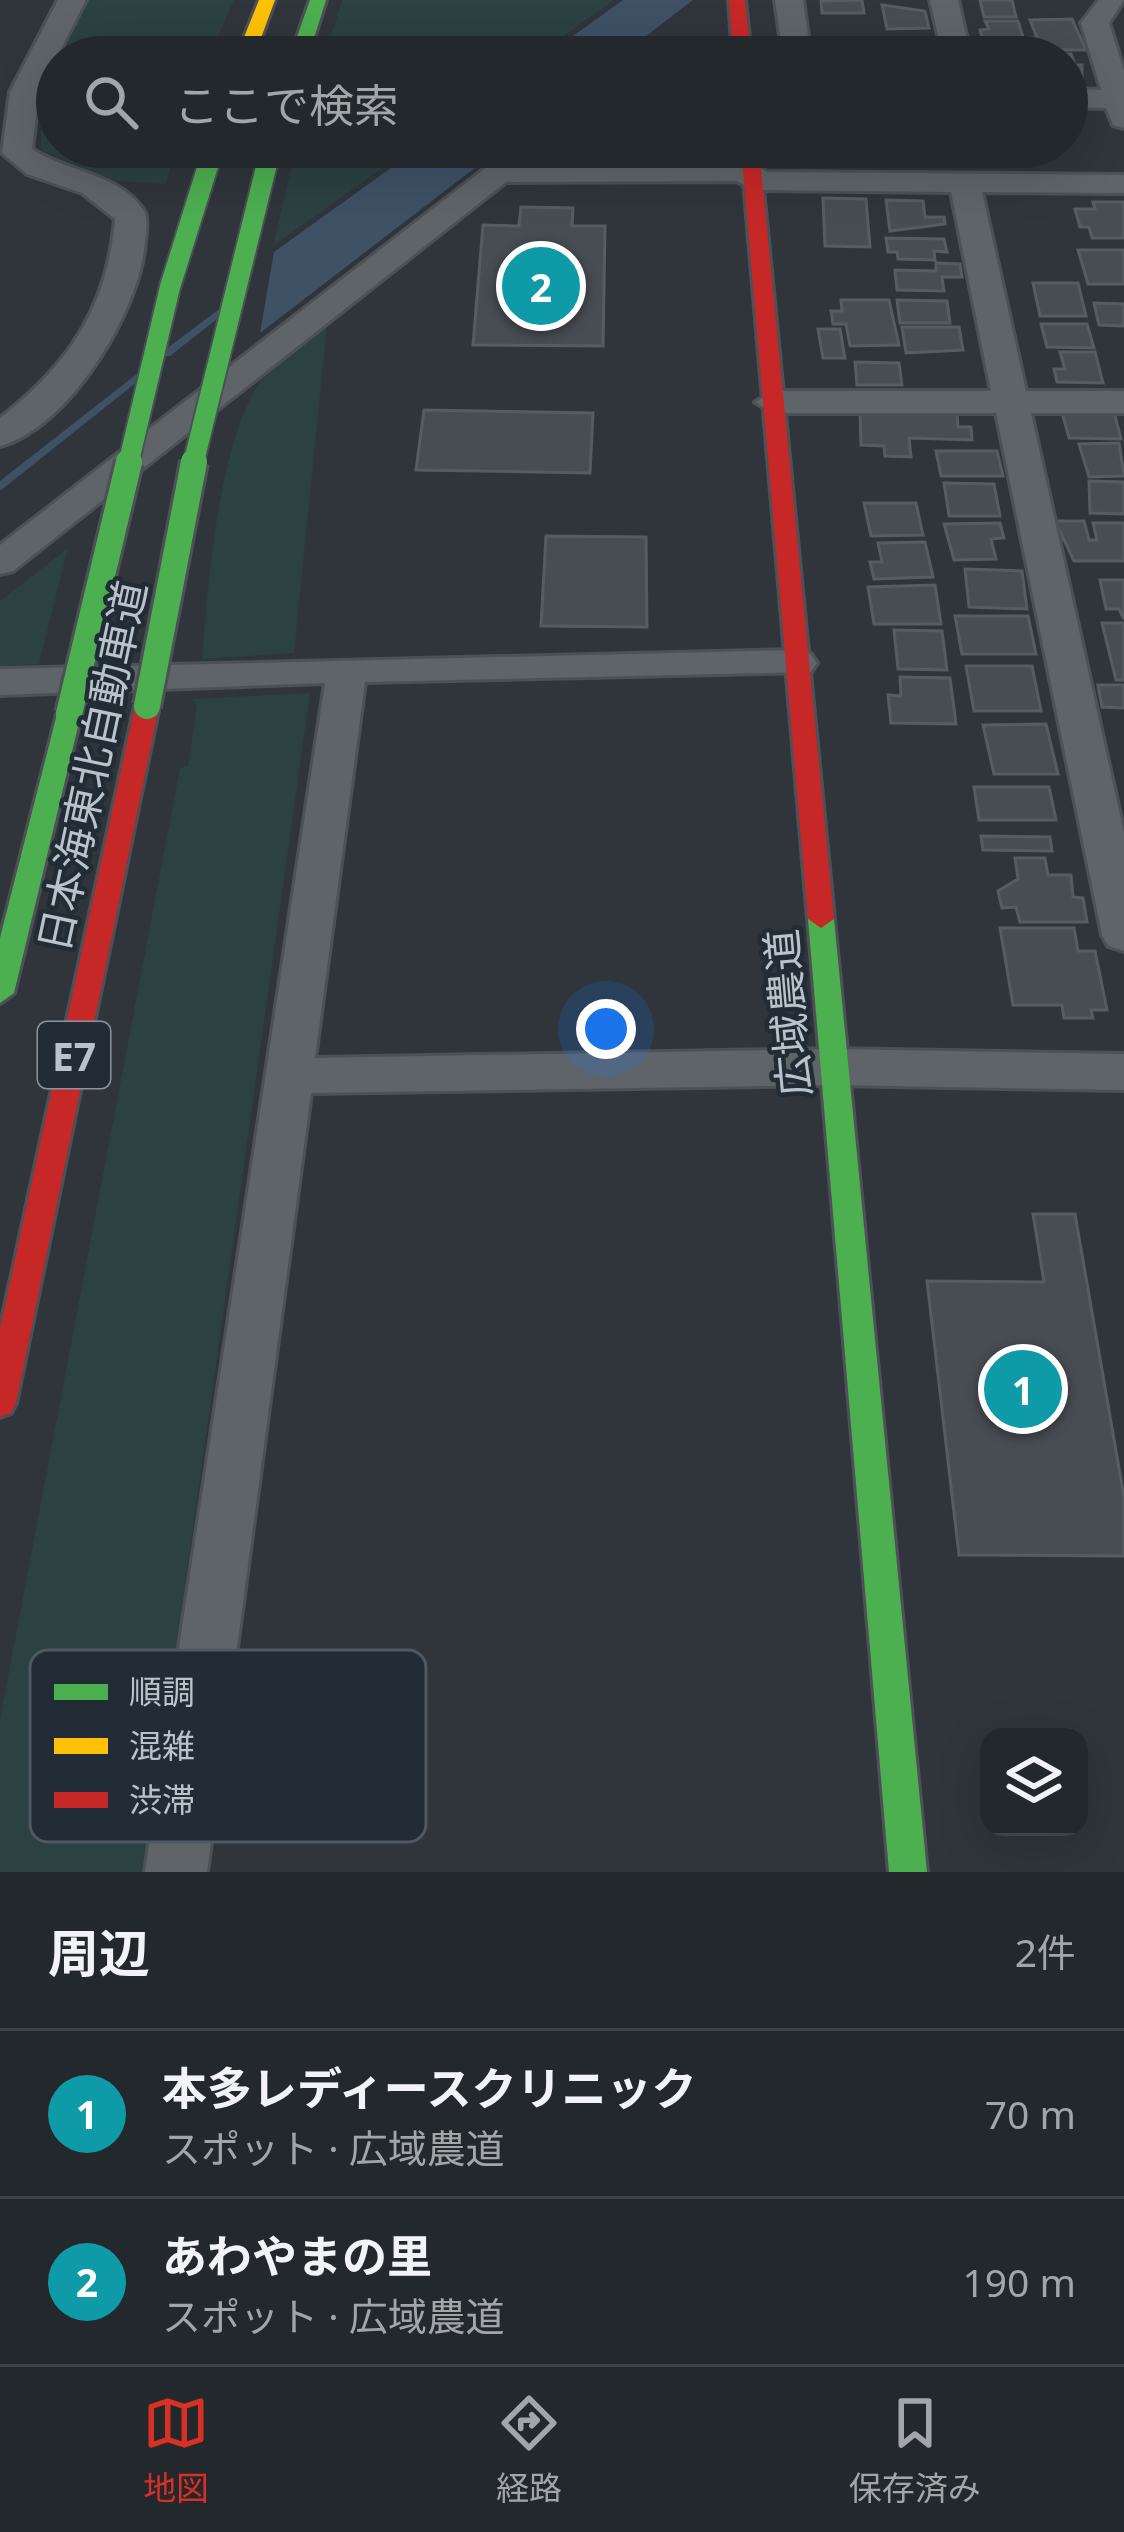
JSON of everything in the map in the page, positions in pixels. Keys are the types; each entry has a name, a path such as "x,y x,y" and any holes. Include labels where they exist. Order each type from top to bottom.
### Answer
{"main road":[{"path":"253,36 267,0"},
{"path":"306,36 318,0"},
{"path":"736,0 740,36"},
{"name":"日本海東北自動車道","path":"0,993 170,287 208,168"},
{"name":"日本海東北自動車道","path":"0,1403 148,706 193,466 266,168"},
{"name":"広域農道","path":"751,168 908,1872"}],"street":[{"path":"53,36 73,0"},
{"path":"789,0 793,36"},
{"path":"944,0 952,36"},
{"path":"1088,102 1121,109 1095,23 1113,0"},
{"path":"36,65 14,134 17,153 36,166"},
{"path":"0,435 54,395 92,352 130,251 131,216 93,186 41,168"},
{"path":"0,563 499,173 709,168"},
{"path":"763,168 964,185 1124,184"},
{"path":"964,185 1124,935"},
{"path":"773,402 1124,402"},
{"path":"0,682 347,670 797,663"},
{"path":"206,1650 285,1076 347,670"},
{"path":"285,1076 834,1066 1124,1072"},
{"path":"176,1872 180,1842"}],"green space":[{"path":"89,0 234,0 218,36 71,36"},
{"path":"342,0 614,0 564,36 331,36"},
{"path":"84,168 170,168 166,184 115,181"},
{"path":"291,168 383,168 273,246"},
{"path":"327,325 294,653 202,659 217,518 244,413 271,369"},
{"path":"68,548 39,664 0,667 0,601"},
{"path":"310,693 176,1650 30,1650 30,1842 149,1842 145,1872 0,1872 0,1719 180,768 188,766 197,705 192,699"}],"water":[{"path":"623,0 693,0 646,36 573,36"},
{"path":"391,168 475,168 260,333 274,252"}],"building":[{"path":"862,0 864,13 822,13 821,1"},
{"path":"980,0 1012,0 1016,17 984,17"},
{"path":"882,5 925,11 929,28 887,29"},
{"path":"1072,19 1080,36 1036,36 1030,20"},
{"path":"985,21 1018,21 1023,36 982,36 980,30 989,29"},
{"path":"823,198 866,199 870,247 825,246"},
{"path":"886,200 923,201 925,217 944,217 945,224 890,231"},
{"path":"1093,202 1124,202 1124,238 1092,238 1089,227 1080,227 1075,209 1095,209"},
{"path":"521,207 573,208 572,226 605,226 603,346 473,345 483,225 519,226"},
{"path":"886,238 944,239 947,252 934,251 935,260 898,259 897,252 888,252"},
{"path":"1078,250 1124,250 1124,284 1088,284"},
{"path":"936,263 960,264 962,277 942,277 944,291 897,290 895,270 936,271"},
{"path":"1033,283 1078,283 1086,316 1040,316"},
{"path":"841,300 889,300 899,345 850,346 846,324 833,324 831,311 842,311"},
{"path":"897,300 947,301 950,323 900,323"},
{"path":"1094,303 1124,304 1124,326 1099,325"},
{"path":"1041,324 1087,324 1094,348 1047,347"},
{"path":"902,327 959,327 963,350 906,353"},
{"path":"818,329 840,329 845,358 823,358"},
{"path":"1060,352 1095,352 1103,383 1057,382 1054,369 1065,369"},
{"path":"855,362 899,363 902,385 857,385"},
{"path":"424,410 593,413 590,473 416,470"},
{"path":"860,410 957,414 958,427 971,427 972,440 909,438 911,457 885,456 884,446 861,445"},
{"path":"1062,412 1114,412 1121,439 1069,438"},
{"path":"1119,443 1124,476 1089,477 1079,444"},
{"path":"936,451 997,451 1003,476 941,476"},
{"path":"1089,481 1124,482 1124,514 1090,513"},
{"path":"944,483 994,484 1000,516 949,516"},
{"path":"864,503 916,503 923,535 871,536"},
{"path":"1055,521 1084,521 1089,540 1097,540 1093,523 1124,523 1124,561 1074,561"},
{"path":"1000,523 1004,538 991,539 996,559 954,560 944,524"},
{"path":"546,536 646,537 647,627 541,626"},
{"path":"925,542 933,577 874,579 870,562 882,562 878,543"},
{"path":"965,569 1022,571 1027,609 969,607"},
{"path":"1100,580 1124,580 1124,619 1119,609 1106,609"},
{"path":"935,585 941,624 874,624 868,587"},
{"path":"955,616 1028,616 1036,654 962,654"},
{"path":"1102,623 1124,623 1124,680 1116,680"},
{"path":"894,630 942,631 947,670 898,669"},
{"path":"966,666 1032,666 1041,711 974,711"},
{"path":"900,677 950,678 956,724 891,723 888,695 901,696"},
{"path":"1098,685 1124,685 1124,708 1102,707"},
{"path":"1046,724 1058,774 994,774 983,725"},
{"path":"974,787 1049,787 1056,820 979,820"},
{"path":"981,836 1050,837 1052,851 983,850"},
{"path":"1015,858 1045,858 1048,875 1071,875 1073,897 1083,898 1087,922 1020,922 1016,907 1002,908 998,891 1018,879"},
{"path":"1000,928 1074,928 1078,951 1095,951 1107,1010 1091,1010 1093,1018 1064,1018 1062,1005 1013,1005"},
{"path":"1033,1214 1075,1214 1124,1497 1124,1556 959,1555 927,1281 1044,1282"}],"waterway":[{"path":"166,354 218,313"},
{"path":"0,487 138,376"}],"traffic: fast":[{"path":"306,36 318,0"},
{"path":"69,714 170,287 207,168"},
{"path":"147,706 193,466 266,168"},
{"path":"0,993 69,714"},
{"path":"821,919 908,1872"}],"traffic: slow":[{"path":"253,36 267,0"}],"traffic: jam":[{"path":"737,0 740,36"},
{"path":"752,168 821,919"},
{"path":"0,1403 147,706"}],"place":[{"name":"あわやまの里","path":"541,286"},
{"name":"本多レディースクリニック","path":"1023,1389"}]}
